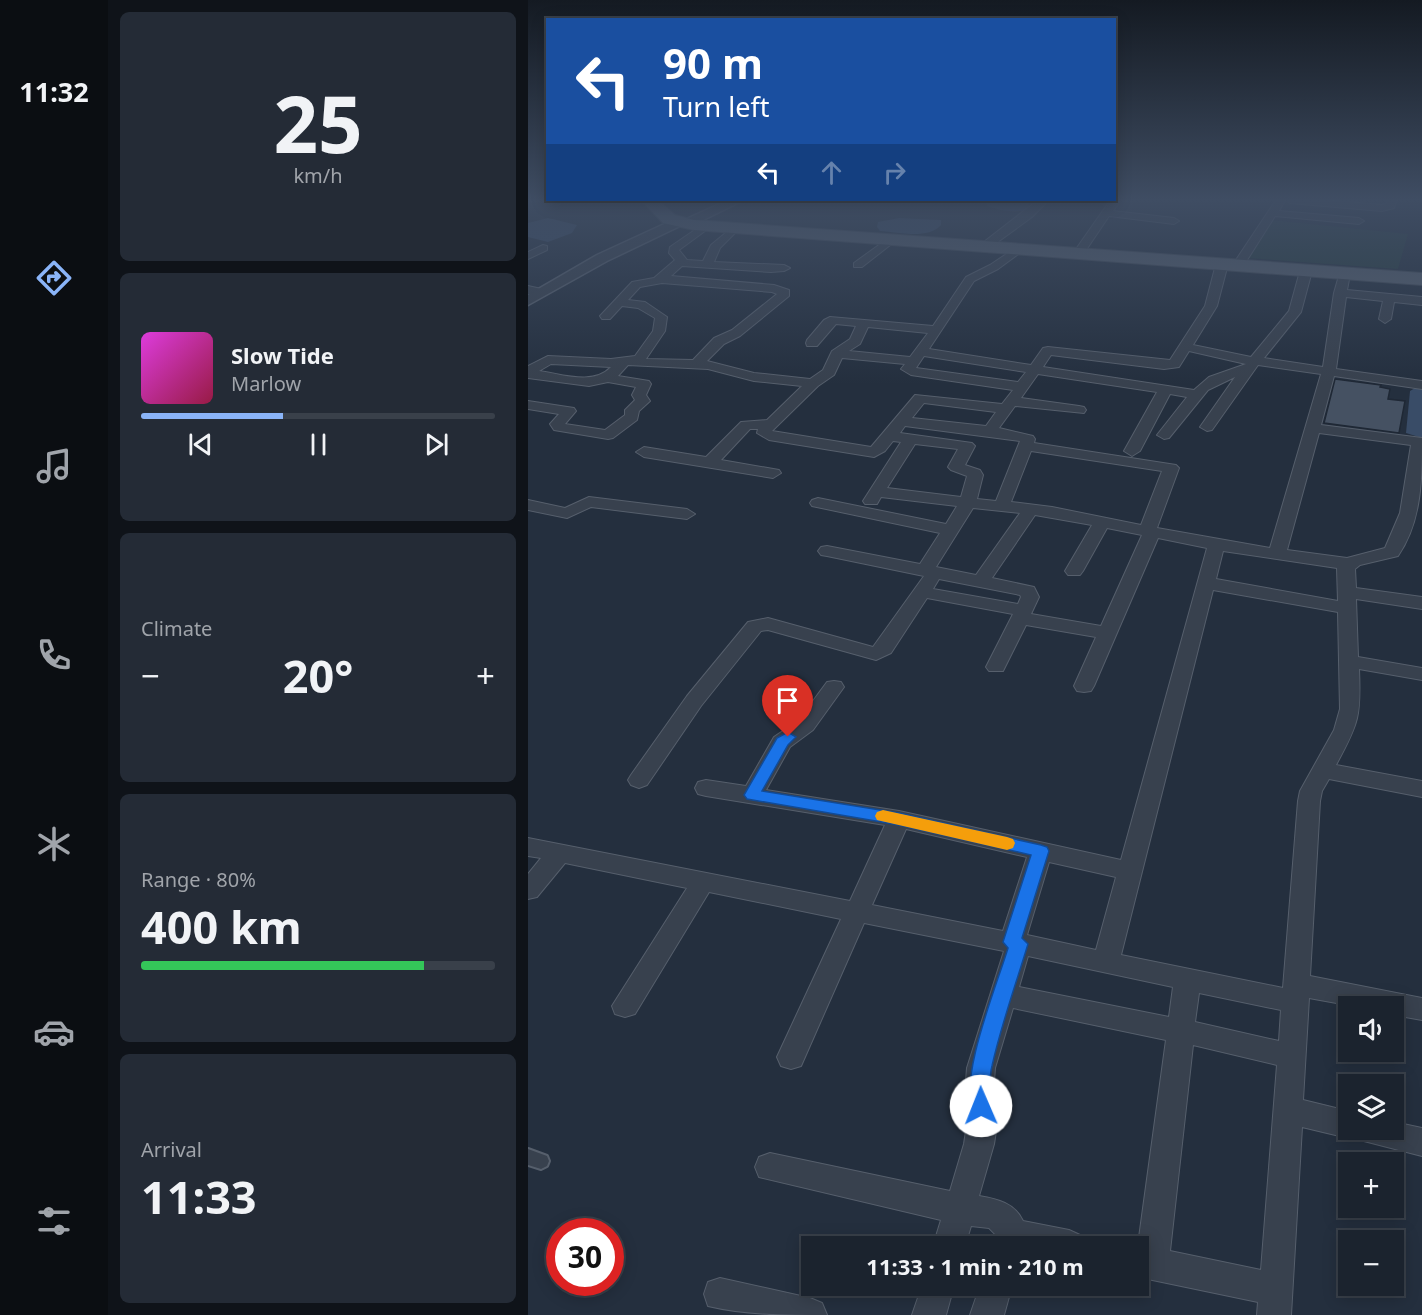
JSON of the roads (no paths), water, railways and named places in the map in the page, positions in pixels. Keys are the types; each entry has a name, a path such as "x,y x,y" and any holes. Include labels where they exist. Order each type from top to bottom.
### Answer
{"main road":[{"path":"1180,261 1422,279"}],"street":[{"path":"528,301 535,291 595,261"},
{"path":"858,265 863,261"},
{"path":"1002,261 970,279 908,369 1021,387"},
{"path":"989,432 1048,351 1174,364 1213,302 1233,261"},
{"path":"661,279 680,263 755,270 784,268"},
{"path":"1207,428 1253,363 1296,312 1306,271"},
{"path":"1277,554 1329,371 1344,274"},
{"path":"606,316 636,284 661,279 785,293 729,340 704,365"},
{"path":"1340,293 1422,301"},
{"path":"1385,319 1389,298"},
{"path":"608,378 627,362 641,357 659,331 660,316 641,305 620,302"},
{"path":"812,343 830,321 937,330"},
{"path":"864,323 855,342 837,354 831,369 813,383 764,433 769,436 870,452 878,450 920,399 1079,410"},
{"path":"1186,347 1253,363 1329,371 1422,385"},
{"path":"837,354 917,357 1034,369 1195,394"},
{"path":"1078,375 1090,355"},
{"path":"1100,378 1113,358"},
{"path":"530,376 546,361 552,359 704,365 754,377 813,383"},
{"path":"1125,382 1138,361"},
{"path":"1164,435 1195,394 1214,380 1253,363"},
{"path":"528,405 569,411 557,424 559,427 608,435 632,417 632,410 643,403 639,395 644,384 639,382 608,378 589,382 530,376"},
{"path":"1132,451 1166,389"},
{"path":"901,421 1022,436 1028,439 1002,506"},
{"path":"715,457 748,424 771,424"},
{"path":"878,492 1031,509 1216,545 1348,564 1392,552 1412,537 1420,442 1312,428"},
{"path":"639,780 694,700 755,626 768,624 876,654 884,650 921,592 950,530 968,502 975,473 956,467 967,446 890,436"},
{"path":"861,512 878,492 911,438"},
{"path":"646,446 715,457 773,473"},
{"path":"1026,446 1171,468 1149,531 1084,686"},
{"path":"528,517 536,507 567,513 589,502 687,513"},
{"path":"818,504 950,530"},
{"path":"981,581 1031,509"},
{"path":"1074,571 1102,522"},
{"path":"1106,962 1216,545"},
{"path":"827,551 1028,591 1030,597 996,667"},
{"path":"1149,1263 1275,1302 1309,801 1311,791 1348,719 1346,568 1348,564"},
{"path":"1206,583 1347,600 1422,603"},
{"path":"921,592 1107,633"},
{"path":"1349,662 1422,674"},
{"path":"752,795 782,742 806,725 834,687"},
{"path":"1322,770 1422,789"},
{"path":"706,788 899,819 1130,871"},
{"path":"791,1057 899,819"},
{"path":"528,847 1187,979 1422,1009"},
{"path":"952,1236 982,1131 983,1118 978,1094 981,1068 1004,995 1015,943 1041,851"},
{"path":"528,890 559,854"},
{"path":"625,1006 703,882"},
{"path":"1149,1237 1182,1030 1187,979"},
{"path":"1004,995 1182,1030 1292,1056"},
{"path":"1288,1110 1338,1122"},
{"path":"1404,1138 1422,1142"},
{"path":"770,1167 960,1209 996,1214 1009,1225 1009,1236"},
{"path":"720,1294 810,1315"},
{"path":"929,1315 935,1296"},
{"path":"987,1315 993,1296"}],"water":[{"path":"1422,388 1422,438 1406,433 1410,391"}]}
